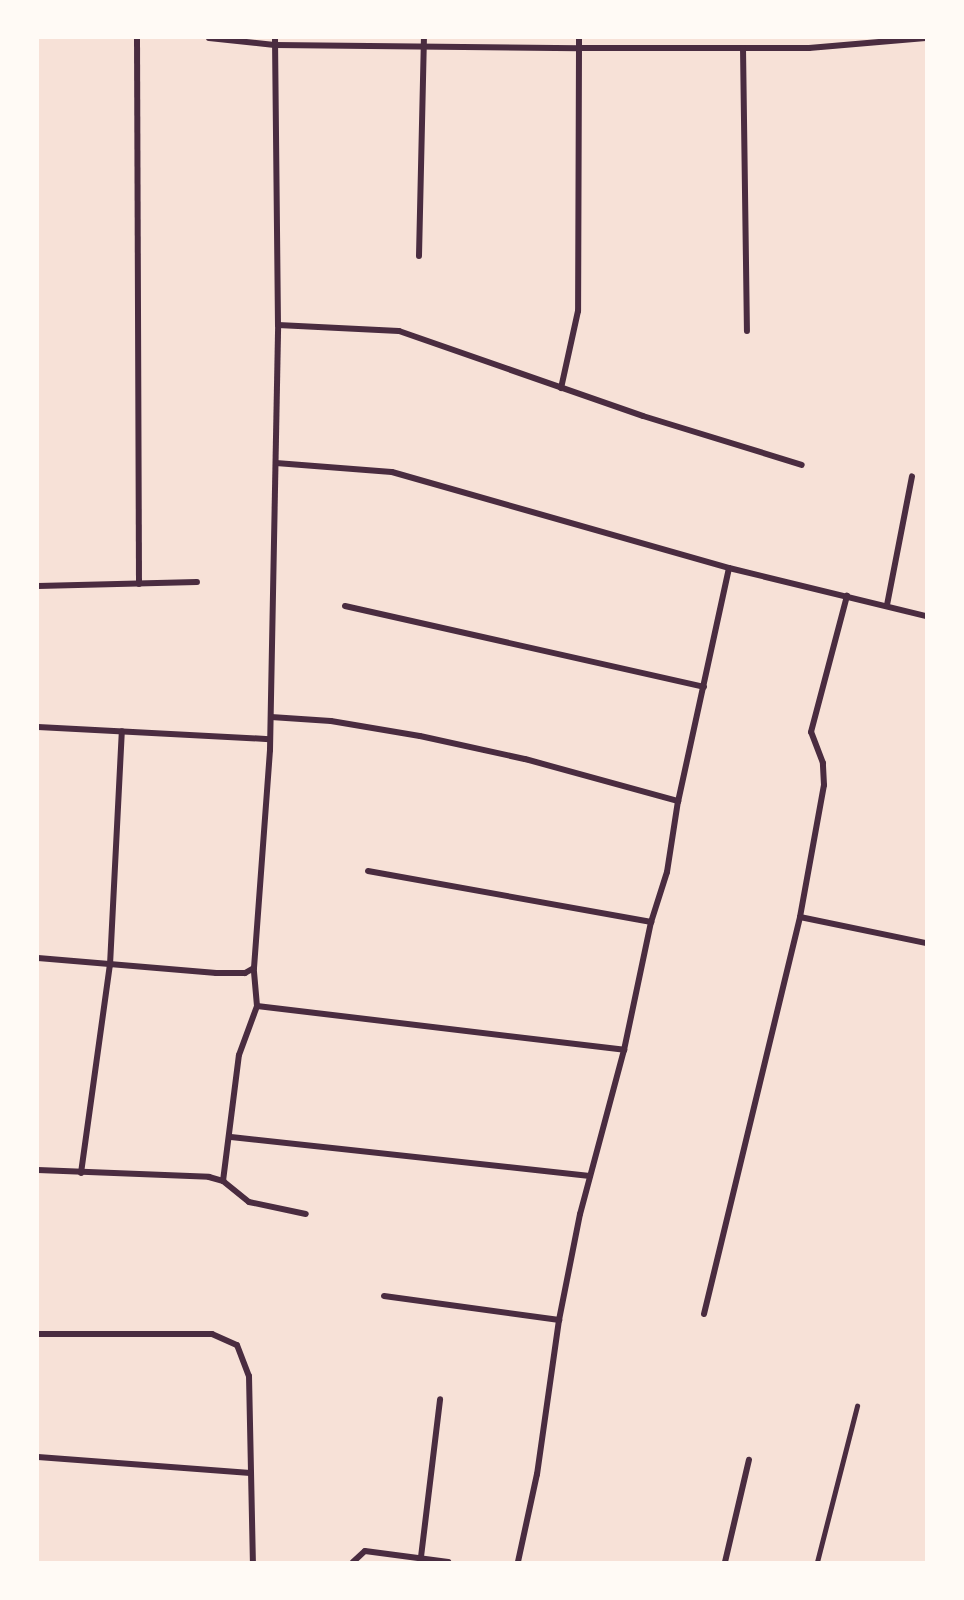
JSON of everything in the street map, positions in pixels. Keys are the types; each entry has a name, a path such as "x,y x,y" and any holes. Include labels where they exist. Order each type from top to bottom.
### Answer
{"street":[{"path":"137,38 139,584"},
{"path":"209,38 275,45 425,49 809,48 927,38"},
{"path":"223,1180 231,1137 239,1055 257,1006 254,968 270,739 278,325 275,38"},
{"path":"419,256 424,38"},
{"path":"561,388 578,311 579,38"},
{"path":"743,48 747,331"},
{"path":"278,325 399,332 561,388 802,465"},
{"path":"276,463 392,472 729,568 927,616"},
{"path":"887,605 912,476"},
{"path":"518,1563 537,1474 559,1320 590,1176 624,1050 651,922 667,872 678,801 729,568"},
{"path":"38,586 197,582"},
{"path":"704,1314 800,917 824,785 823,763 811,732 847,596"},
{"path":"345,606 704,687"},
{"path":"271,717 331,721 420,736 525,759 678,801"},
{"path":"38,728 270,739"},
{"path":"81,1173 110,965 122,731"},
{"path":"368,871 651,922"},
{"path":"800,917 927,943"},
{"path":"38,958 216,974 245,973 254,968"},
{"path":"257,1006 624,1050"},
{"path":"231,1137 590,1176"},
{"path":"38,1170 202,1176 223,1180 249,1202 306,1214"},
{"path":"384,1296 559,1320"},
{"path":"38,1334 201,1334 227,1339 237,1345 249,1376 253,1563"},
{"path":"421,1557 440,1399"},
{"path":"38,1457 250,1473"},
{"path":"725,1563 749,1460"},
{"path":"353,1563 366,1551 421,1557 448,1563"}],"lane":[{"path":"817,1563 857,1406"}]}
